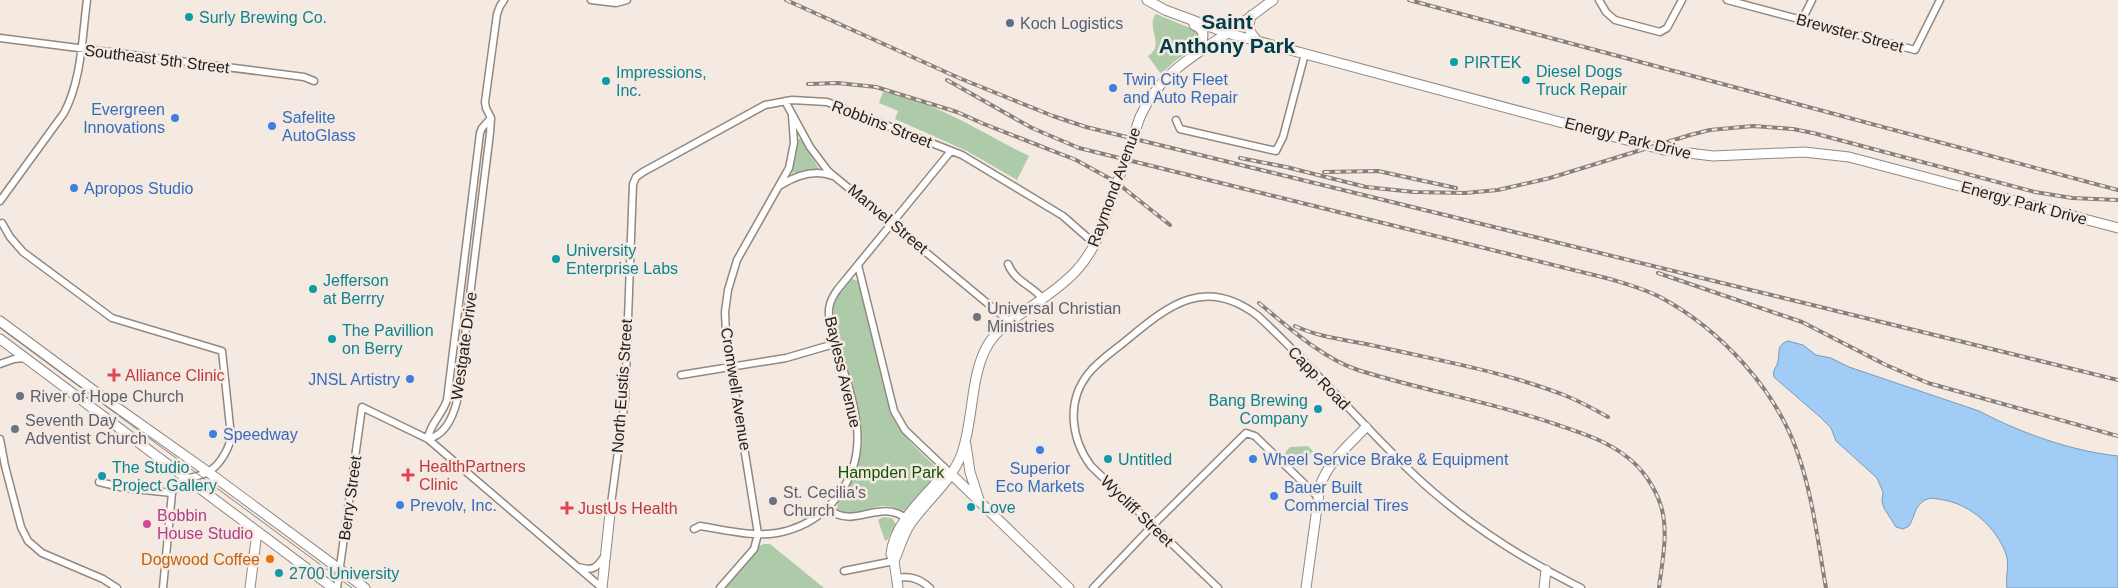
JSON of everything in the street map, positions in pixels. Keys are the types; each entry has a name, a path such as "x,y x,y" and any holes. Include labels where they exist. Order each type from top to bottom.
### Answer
{"street":[{"path":"1,198 64,113 70,100 75,87 87,0"},
{"name":"Westgate Drive","path":"491,118 480,133 447,400 438,420 428,431 428,439 436,437 449,422 458,400 491,118 485,102 497,14 504,0"},
{"path":"591,0 616,3 627,0"},
{"name":"Energy Park Drive","path":"1147,0 1162,9 1227,33 1664,150 1713,156 1804,152 1849,157 2118,228"},
{"name":"Raymond Avenue","path":"898,588 894,561 891,554 894,541 942,476 950,473 962,453 980,363 984,352 998,331 1063,285 1082,265 1096,245 1140,117 1150,98 1165,78 1200,49 1227,33 1273,0"},
{"path":"1599,0 1606,12 1619,22 1656,32 1664,31 1682,0"},
{"name":"Brewster Street","path":"1727,0 1915,50 1940,0"},
{"path":"1802,20 1812,0"},
{"path":"1252,15 1248,27 1258,41"},
{"path":"1192,20 1193,24 1202,30 1204,34 1200,49"},
{"name":"Southeast 5th Street","path":"0,38 304,77 314,82"},
{"path":"1176,120 1180,128 1276,151 1283,136 1305,54"},
{"name":"Manvel Street","path":"785,101 816,156 837,178 1010,322"},
{"name":"Robbins Street","path":"633,184 636,177 643,172 765,105 785,101 816,101 839,105 962,155 1063,216 1096,245"},
{"name":"Cromwell Avenue","path":"758,534 726,335 725,312 732,274 742,248 789,168 794,132 792,116"},
{"name":"Bayless Avenue","path":"694,529 700,526 758,534 776,533 794,528 811,520 828,508 841,492 850,476 858,438 855,416 834,344 828,316 829,303 838,288 951,151"},
{"path":"778,187 805,174 822,174 837,178"},
{"name":"North Eustis Street","path":"602,588 625,399 633,184"},
{"path":"2,223 18,247 112,318 222,351 231,436 227,450 212,470 185,478 177,484 172,493 163,588"},
{"path":"1008,264 1014,276 1021,283 1037,292 1043,299"},
{"path":"858,265 894,411 905,430 1069,588"},
{"name":"Capp Road","path":"1074,422 1075,401 1078,391 1094,367 1164,310 1183,301 1212,297 1241,304 1258,316 1408,469 1445,501 1497,540 1546,570 1581,588"},
{"path":"0,321 157,438 208,472 365,588"},
{"path":"0,339 333,588"},
{"path":"682,375 786,358 834,344"},
{"path":"0,364 26,358"},
{"name":"Berry Street","path":"337,588 362,407 428,439"},
{"name":"Wycliff Street","path":"1074,422 1078,443 1087,460 1152,526 1218,588"},
{"path":"1306,588 1318,497 1323,477 1334,460 1366,427"},
{"path":"1093,588 1152,526 1246,433 1254,436 1318,497"},
{"path":"428,439 602,588"},
{"path":"966,439 970,472 980,503"},
{"path":"0,445 2,467 21,527 28,541 42,553 117,588"},
{"path":"99,482 125,488 172,493"},
{"path":"828,508 835,514 845,518 888,510 898,512 909,520"},
{"path":"250,588 257,532"},
{"path":"720,588 754,548 758,534"},
{"path":"576,567 589,570 595,568 606,554"},
{"path":"844,571 894,561"},
{"path":"1544,588 1546,570"},
{"path":"896,578 914,578 930,588"}],"green space":[{"path":"1156,14 1195,30 1200,36 1196,47 1175,61 1161,74 1148,56 1155,47 1153,19"},
{"path":"883,92 902,96 940,110 1029,156 1017,180 967,151 895,119 898,111 879,103"},
{"path":"798,139 801,139 819,169 791,173"},
{"name":"Hampden Park","path":"852,279 858,281 890,412 894,421 905,436 939,470 939,473 909,511 885,506 853,513 837,511 840,499 850,484 858,466 862,438 858,406 833,318 834,305 838,293"},
{"path":"1308,446 1313,451 1299,466 1285,453 1290,447"},
{"path":"883,517 892,518 896,524 885,541 878,520"},
{"path":"770,544 824,588 724,588 759,546"}],"water":[{"path":"1788,341 1803,345 1816,355 1831,358 1849,367 1979,411 2029,434 2082,450 2118,456 2118,588 2007,588 2007,558 2002,544 1996,535 1973,512 1944,500 1934,498 1921,502 1909,526 1903,529 1896,527 1884,508 1882,502 1883,492 1877,478 1836,441 1831,428 1820,417 1774,377 1779,349"}],"tram line":[{"path":"0,328 352,588"}],"railway":[{"path":"786,0 959,78 1053,116 1086,127 2118,380"},
{"path":"1409,0 2118,190"},
{"path":"947,80 1032,128 1079,148 1610,279 1660,297 1704,326 1724,344 1743,363 1776,407 1798,454 1808,487 1826,588"},
{"path":"808,84 838,83 876,87 957,112 1076,160 1116,182 1170,225"},
{"path":"1240,158 1286,167 1366,187 1414,192 1465,193 1498,190 1550,178 1710,130 1753,126 1793,129 1813,133 2035,192 2072,198 2118,200"},
{"path":"1324,172 1378,171 1456,188"},
{"path":"1658,273 1802,322 1886,365 1928,383 2118,436"},
{"path":"1259,303 1306,341 1345,365 1408,384 1533,417 1585,434 1619,451 1633,461 1643,472 1661,506 1665,537 1659,588"},
{"path":"1295,326 1327,337 1496,373 1570,397 1608,417"}],"place":[{"name":"Surly Brewing Co.","path":"189,17"},
{"name":"Koch Logistics","path":"1010,23"},
{"name":"PIRTEK","path":"1454,62"},
{"name":"Diesel Dogs Truck Repair","path":"1526,80"},
{"name":"Impressions, Inc.","path":"606,81"},
{"name":"Twin City Fleet and Auto Repair","path":"1113,88"},
{"name":"Evergreen Innovations","path":"175,118"},
{"name":"Safelite AutoGlass","path":"272,126"},
{"name":"Apropos Studio","path":"74,188"},
{"name":"University Enterprise Labs","path":"556,259"},
{"name":"Jefferson at Berrry","path":"313,289"},
{"name":"Universal Christian Ministries","path":"977,317"},
{"name":"The Pavillion on Berry","path":"332,339"},
{"name":"Alliance Clinic","path":"114,375"},
{"name":"JNSL Artistry","path":"410,379"},
{"name":"River of Hope Church","path":"20,396"},
{"name":"Bang Brewing Company","path":"1318,409"},
{"name":"Seventh Day Adventist Church","path":"15,429"},
{"name":"Speedway","path":"213,434"},
{"name":"Superior Eco Markets","path":"1040,450"},
{"name":"Untitled","path":"1108,459"},
{"name":"Wheel Service Brake & Equipment","path":"1253,459"},
{"name":"HealthPartners Clinic","path":"408,475"},
{"name":"The Studio Project Gallery","path":"102,476"},
{"name":"Bauer Built Commercial Tires","path":"1274,496"},
{"name":"St. Cecilia's Church","path":"773,501"},
{"name":"Prevolv, Inc.","path":"400,505"},
{"name":"Love","path":"971,507"},
{"name":"JustUs Health","path":"567,508"},
{"name":"Bobbin House Studio","path":"147,524"},
{"name":"Dogwood Coffee","path":"270,559"},
{"name":"2700 University","path":"279,573"}],"district":[{"name":"Saint Anthony Park","path":"1227,33"}]}
